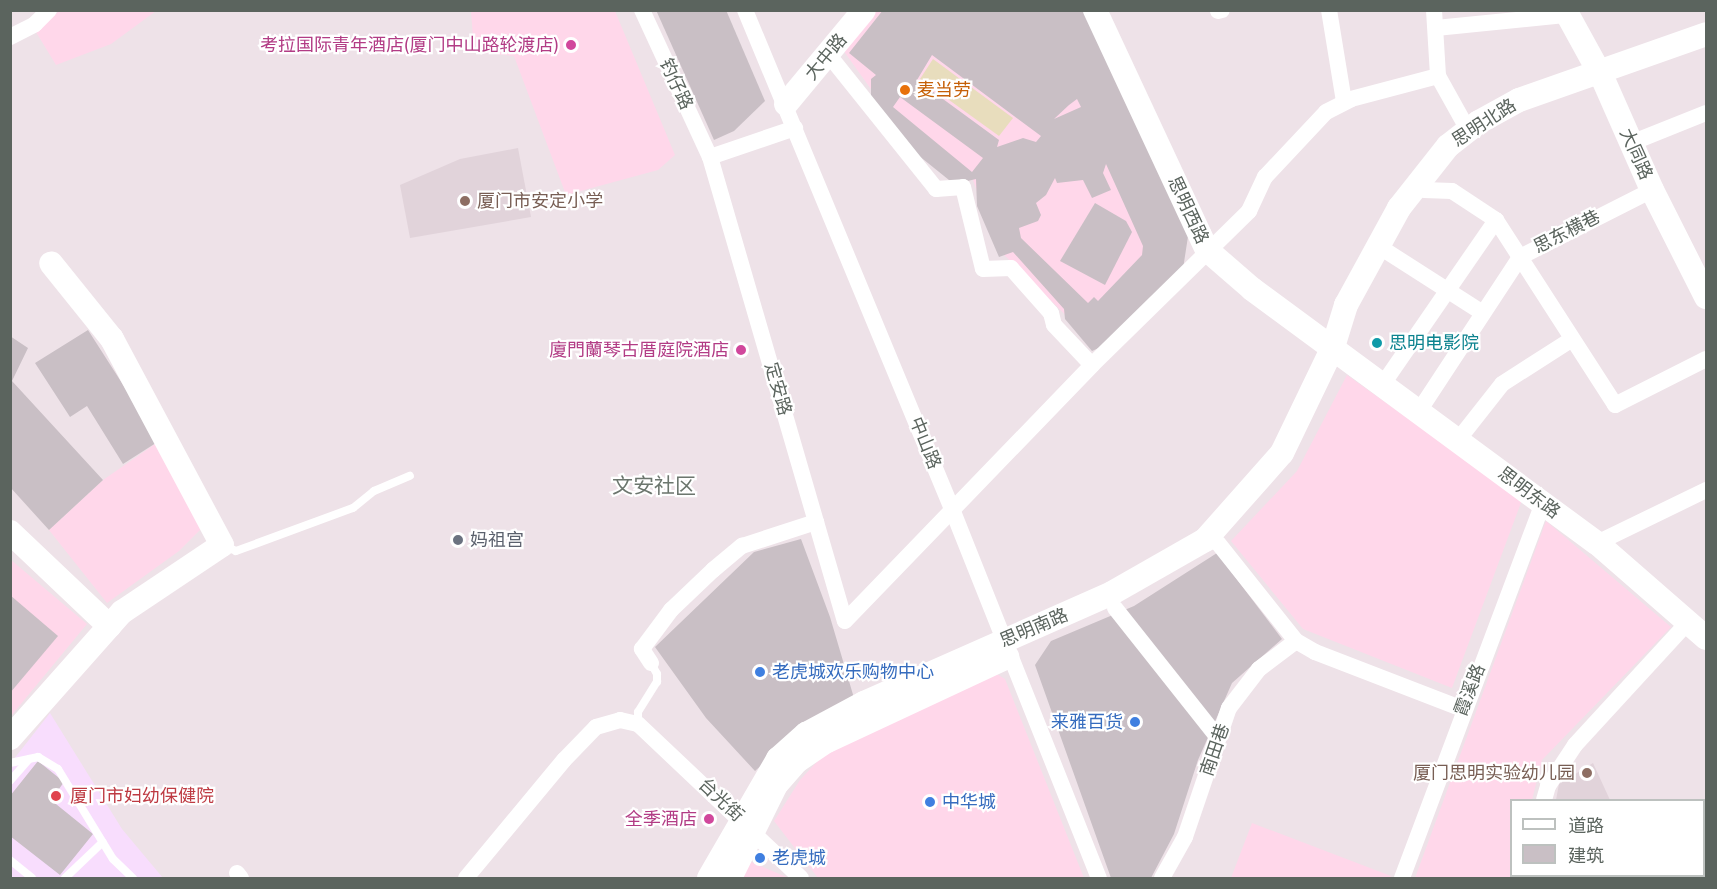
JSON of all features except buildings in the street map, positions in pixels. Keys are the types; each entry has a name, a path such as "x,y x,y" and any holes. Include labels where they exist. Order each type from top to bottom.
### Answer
{"main road":[{"name":"大中路","path":"786,104 864,10"},
{"name":"思明西路","path":"1095,10 1207,250 1252,289 1339,352"},
{"name":"大同路","path":"1566,13 1601,75 1652,190 1707,297"},
{"name":"思明北路","path":"1339,352 1352,319 1386,251 1424,189 1446,162 1503,120 1601,75 1707,34"},
{"name":"思明北路","path":"1339,352 1346,305 1399,208 1448,146 1468,130 1519,100 1707,45"},
{"path":"10,738 122,612 222,545 112,339 51,263"},
{"name":"思明东路","path":"1339,352 1597,543 1707,638"},
{"name":"思明南路","path":"730,879 748,826 778,759 806,734 864,703 1115,608 1218,543 1290,462 1339,352"},
{"name":"思明南路","path":"1006,649 1112,593 1205,540 1282,453 1339,352"},
{"path":"10,532 109,626"},
{"name":"思明南路","path":"709,879 748,826"}],"street":[{"path":"10,37 35,24 49,10"},
{"name":"钓仔路","path":"642,10 710,157"},
{"name":"中山路","path":"745,10 786,104 952,509 1099,879"},
{"path":"1329,10 1344,102"},
{"path":"1434,10 1438,76 1468,130"},
{"path":"1436,28 1566,13"},
{"path":"828,54 936,189 963,187 983,269 1011,268 1052,313 1054,325 1092,365"},
{"path":"952,509 1092,365 1249,211 1265,177 1300,136 1326,112 1344,102 1438,76"},
{"path":"1631,143 1707,113"},
{"path":"710,157 795,128"},
{"name":"定安路","path":"710,157 845,621 952,509"},
{"path":"1424,189 1452,191 1496,220 1615,405 1707,359"},
{"name":"思东横巷","path":"1419,411 1520,257 1652,190"},
{"path":"1383,384 1496,220"},
{"path":"1386,251 1483,313"},
{"path":"1458,440 1502,384 1572,339"},
{"path":"1597,543 1707,490"},
{"name":"霞溪路","path":"1402,879 1463,709 1543,503"},
{"path":"651,663 642,649 671,610 713,570 742,546 816,522"},
{"path":"1218,543 1296,641 1315,652 1463,709"},
{"path":"1115,608 1218,738"},
{"path":"1545,799 1548,786 1575,745 1689,621"},
{"name":"南田巷","path":"1162,879 1185,837 1229,708 1259,669 1296,641"},
{"path":"466,879 534,793 596,727 620,720 638,724"},
{"name":"台光街","path":"638,724 748,826 801,879"}],"lane":[{"path":"222,545 236,551 353,508 374,491 410,476"},
{"path":"638,724 638,712 657,682 657,674 651,663"},
{"path":"10,763 38,756 58,769 103,842 133,879"},
{"path":"10,781 29,758"},
{"path":"65,879 103,842"},
{"path":"10,860 32,879"}],"shaded area":[{"path":"59,11 156,11 111,44 56,65 36,32"},
{"path":"471,11 615,11 675,155 658,170 566,195 514,56 474,52"},
{"path":"876,11 1085,11 1172,203 1096,345 995,246 972,177 908,141 843,50"},
{"path":"933,59 1013,118 999,136 920,79"},
{"name":"厦门市安定小学","path":"518,148 531,217 410,238 400,185 460,159"},
{"path":"1347,375 1522,500 1452,688 1303,629 1231,541 1297,471"},
{"path":"158,442 205,525 179,551 107,603 49,530 103,480"},
{"path":"1546,521 1671,627 1542,760 1532,799 1510,799 1510,877 1514,878 1415,878"},
{"path":"11,560 87,624 11,716"},
{"path":"992,671 1005,679 1084,878 818,878 774,821 800,780 827,751"},
{"name":"厦门市妇幼保健院","path":"50,713 122,829 163,878 11,878 10,764"},
{"name":"厦门思明实验幼儿园","path":"1593,763 1610,799 1556,799 1559,784"},
{"path":"1252,823 1391,876 1390,878 1231,878"},
{"path":"751,862 789,878 742,878"}],"place":[{"name":"考拉国际青年酒店(厦门中山路轮渡店)","path":"571,45"},
{"name":"麦当劳","path":"905,90"},
{"name":"厦门市安定小学","path":"465,201"},
{"name":"思明电影院","path":"1377,343"},
{"name":"廈門蘭琴古厝庭院酒店","path":"741,350"},
{"name":"妈祖宫","path":"458,540"},
{"name":"老虎城欢乐购物中心","path":"760,672"},
{"name":"来雅百货","path":"1135,722"},
{"name":"厦门思明实验幼儿园","path":"1587,773"},
{"name":"厦门市妇幼保健院","path":"56,796"},
{"name":"中华城","path":"930,802"},
{"name":"全季酒店","path":"709,819"},
{"name":"老虎城","path":"760,858"}],"district":[{"name":"文安社区","path":"654,486"}]}
